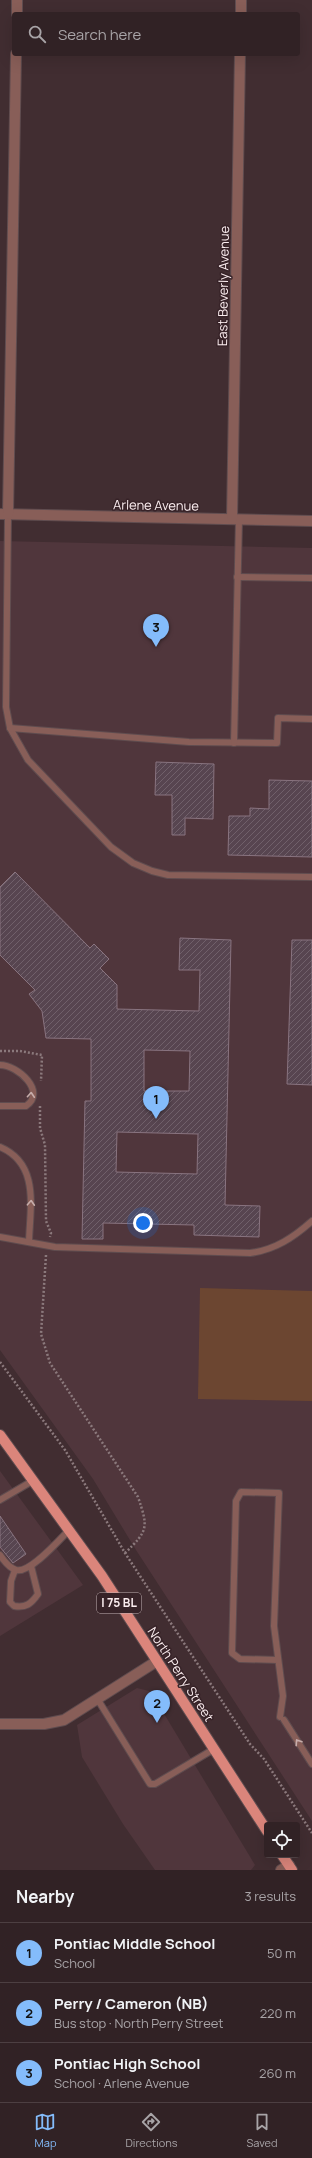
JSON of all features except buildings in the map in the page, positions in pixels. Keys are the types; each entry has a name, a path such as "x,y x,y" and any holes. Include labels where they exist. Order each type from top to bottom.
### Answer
{"main road":[{"name":"North Perry Street","path":"0,1437 70,1529 264,1826"},
{"path":"283,1858 287,1868"}],"street":[{"path":"17,0 17,12"},
{"path":"241,0 241,12"},
{"path":"4,514 16,56"},
{"name":"East Beverly Avenue","path":"236,519 240,56"},
{"name":"Arlene Avenue","path":"4,514 312,521"},
{"path":"0,1724 54,1723 71,1717 157,1661"}],"lane":[{"path":"4,514 6,697 10,728 28,760 111,847 137,865 168,875 312,877"},
{"path":"234,742 237,577 236,519"},
{"path":"237,577 312,578"},
{"path":"10,728 189,742 278,743 278,718 312,719"},
{"path":"0,1065 11,1066 22,1074 28,1080 32,1093 31,1102 26,1106 0,1106"},
{"path":"0,1147 20,1160 28,1174 31,1193 29,1242"},
{"path":"0,1237 48,1245 259,1252 282,1243 298,1234 312,1221"},
{"path":"0,1500 34,1480"},
{"path":"278,1660 240,1659 232,1653 236,1501 241,1492 279,1493 274,1626 283,1696 282,1718 312,1764"},
{"path":"0,1555 6,1564 15,1570 22,1570 31,1566 70,1529"},
{"path":"15,1570 11,1581 10,1602 14,1606 21,1607 28,1605 38,1594 38,1587 31,1566"},
{"path":"98,1700 150,1784 155,1784 214,1749"}],"path":[{"path":"0,1051 20,1051 42,1055 41,1084"},
{"path":"40,1099 40,1128 45,1145 46,1221 51,1233 48,1245 41,1334 50,1363 138,1497 146,1522 141,1537 125,1553"},
{"path":"0,1362 65,1450 125,1553 250,1744 264,1759 312,1833"}],"shaded area":[{"path":"0,541 312,548 312,1821 136,1550 93,1479 0,1350"},
{"path":"200,1288 312,1291 312,1401 198,1399"},
{"path":"0,1471 83,1585 0,1636"},
{"path":"137,1688 149,1691 157,1702 255,1865 251,1870 155,1870 123,1824 82,1757 77,1725"}],"place":[{"name":"Pontiac High School","path":"156,647"},
{"name":"Pontiac Middle School","path":"156,1119"},
{"name":"Perry / Cameron (NB)","path":"157,1723"}]}
